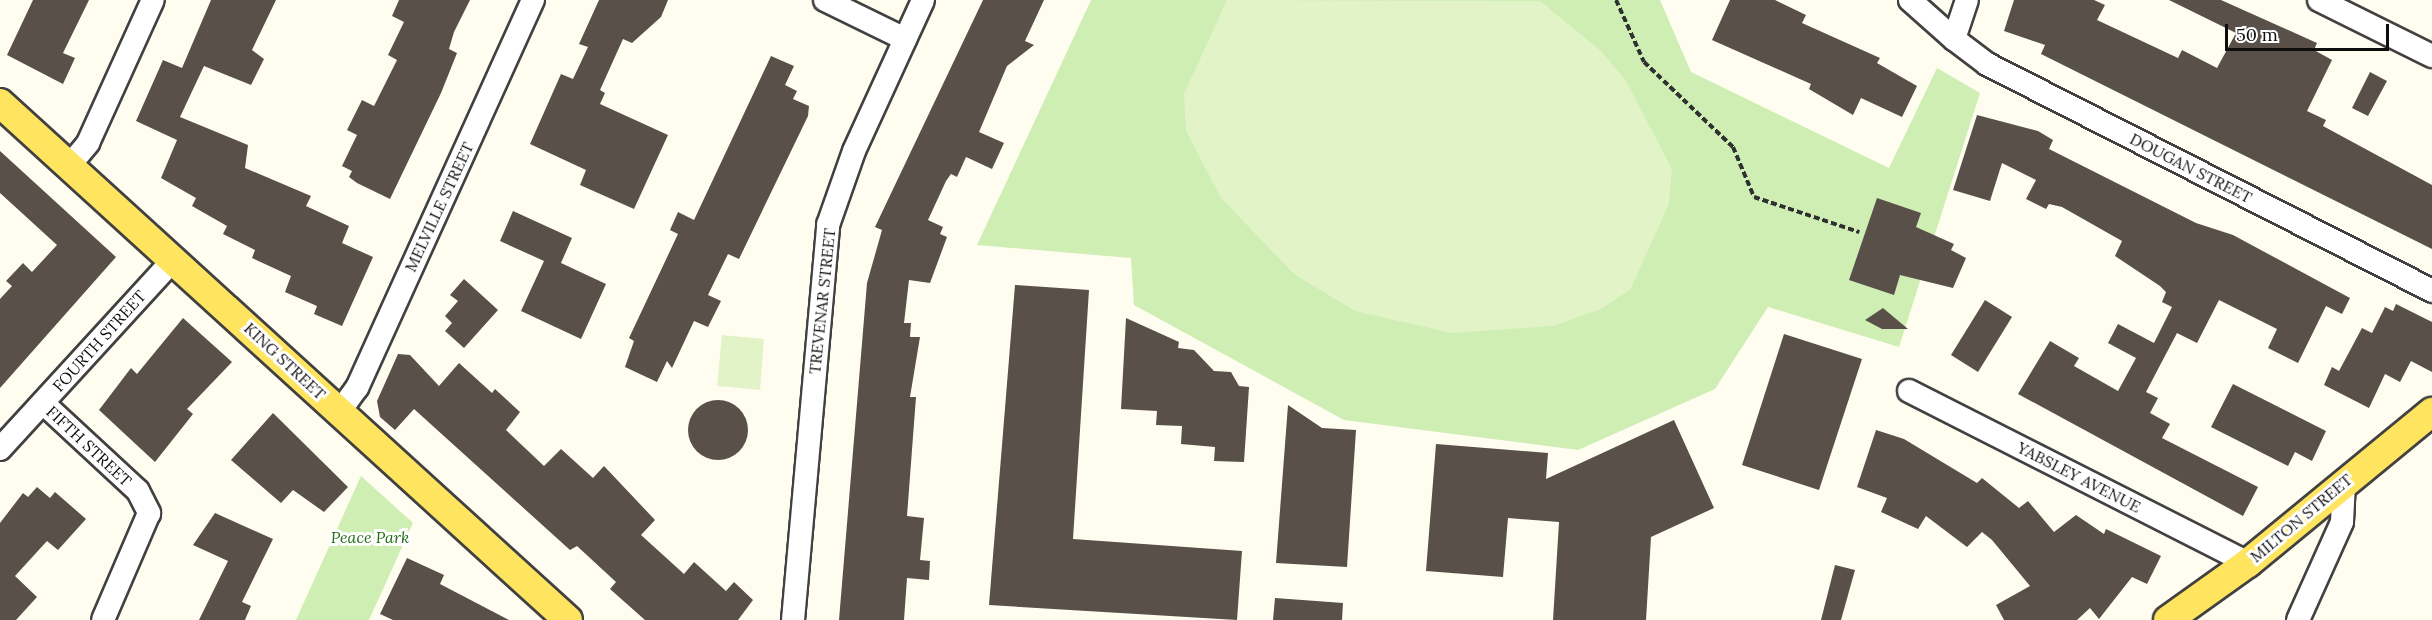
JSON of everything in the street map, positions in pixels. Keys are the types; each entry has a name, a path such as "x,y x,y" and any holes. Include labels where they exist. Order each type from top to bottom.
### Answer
{"main road":[{"name":"KING STREET","path":"0,103 568,620"},
{"name":"MILTON STREET","path":"2168,620 2248,563 2432,412"}],"street":[{"path":"69,166 88,143 153,0"},
{"name":"MELVILLE STREET","path":"340,411 357,388 533,0"},
{"path":"825,0 905,39"},
{"name":"TREVENAR STREET","path":"793,620 828,225 844,174 923,0"},
{"name":"DOUGAN STREET","path":"1910,0 1954,39 1988,64 2432,291"},
{"path":"1954,39 1966,0"},
{"path":"2319,0 2432,56"},
{"name":"FOURTH STREET","path":"0,449 174,259"},
{"name":"YABSLEY AVENUE","path":"1909,391 2248,563"},
{"name":"FIFTH STREET","path":"43,403 138,490 149,513 103,620"},
{"path":"2298,620 2342,522 2344,482"}],"path":[{"path":"1616,0 1644,62 1733,147 1754,197 1859,232"}],"green space":[{"path":"1091,0 1660,0 1691,72 1889,168 1937,68 1980,93 1899,347 1768,307 1715,389 1578,450 1344,420 1134,305 1131,258 977,245"},
{"path":"1227,0 1540,1 1601,51 1626,81 1672,169 1669,204 1630,290 1601,309 1553,326 1452,333 1355,311 1294,274 1221,198 1186,131 1184,94"},
{"path":"722,335 764,339 760,390 717,386"},
{"name":"Peace Park","path":"361,476 413,523 369,620 296,620"}],"building":[{"path":"33,0 89,0 63,53 75,58 63,84 7,55"},
{"path":"211,0 276,0 252,50 264,59 251,85 204,66 180,117 248,145 245,168 311,196 306,206 349,226 342,243 373,257 342,326 314,314 317,306 285,292 291,276 252,258 255,250 223,234 227,226 192,206 196,198 161,178 177,140 136,121 163,60 182,68"},
{"path":"399,0 470,0 454,32 449,49 457,53 441,93 390,199 357,183 349,177 352,171 342,166 357,135 347,130 362,100 374,106 397,60 388,55 404,22 392,16"},
{"path":"599,0 668,0 661,17 632,43 623,39 600,90 605,93 600,104 668,135 634,209 580,185 586,170 530,144 561,74 573,79 588,47 579,44"},
{"path":"983,0 1044,0 1025,41 1034,45 1007,66 979,132 1004,143 992,169 966,157 957,177 951,174 928,220 943,227 940,234 947,237 930,283 909,280 904,323 911,323 910,337 920,337 910,397 916,397 907,516 924,518 920,560 930,561 929,580 907,578 904,620 839,620 867,283 882,230 875,227"},
{"path":"1730,0 1775,0 1806,15 1802,23 1880,58 1877,63 1917,86 1902,117 1861,98 1853,115 1809,89 1811,84 1712,40"},
{"path":"2014,0 2094,0 2105,5 2097,20 2178,58 2182,50 2217,68 2236,33 2169,0 2221,0 2317,43 2314,50 2332,60 2307,111 2326,120 2323,126 2432,185 2432,249 2041,54 2045,45 2004,31"},
{"path":"771,56 794,66 785,85 797,91 793,99 809,106 808,116 739,259 728,254 708,295 721,301 708,327 694,321 672,368 667,361 657,382 625,367 634,341 629,338 678,234 670,230 678,212 694,220"},
{"path":"2370,72 2387,81 2368,116 2352,108"},
{"path":"1977,115 2038,131 2053,140 2049,149 2196,223 2233,235 2350,298 2342,314 2326,306 2298,363 2268,348 2277,329 2219,300 2197,343 2177,333 2146,392 2158,398 2150,413 2170,424 2162,438 2258,487 2243,516 2018,394 2050,341 2079,358 2074,366 2118,391 2136,358 2108,343 2118,324 2154,343 2172,307 2162,302 2166,292 2160,286 2115,256 2122,241 2062,207 2049,204 2046,209 2026,199 2036,180 2002,163 1990,201 1953,190"},
{"path":"0,151 116,257 0,388 0,299 12,286 6,281 23,263 32,272 57,245 0,193"},
{"path":"1877,198 1921,213 1916,227 1954,244 1951,250 1966,258 1953,288 1900,275 1894,295 1849,280"},
{"path":"513,211 572,238 561,263 606,284 581,339 521,311 544,261 500,241"},
{"path":"464,279 498,310 464,348 445,331 452,323 445,316 458,301 450,295"},
{"path":"1015,285 1089,290 1073,539 1242,551 1237,620 989,605"},
{"path":"1985,300 2012,317 1978,372 1951,355"},
{"path":"2396,304 2432,322 2432,372 2411,361 2400,382 2385,374 2369,408 2324,385 2332,367 2339,371 2362,328 2372,333 2385,307 2393,311"},
{"path":"1883,308 1908,329 1882,329 1865,320"},
{"path":"183,318 232,362 187,409 193,414 155,462 99,410 131,368 137,374"},
{"path":"1126,318 1179,342 1178,348 1194,350 1214,371 1231,372 1239,386 1249,387 1244,462 1214,461 1215,447 1181,444 1182,426 1156,425 1157,411 1121,409"},
{"path":"1784,334 1862,359 1819,490 1742,465"},
{"path":"398,354 410,355 439,386 459,363 492,393 495,389 520,412 506,430 544,466 561,449 593,478 604,466 655,520 641,535 684,574 694,562 726,591 734,582 753,600 738,620 645,620 610,589 616,582 577,546 570,550 414,409 395,430 380,417 377,401"},
{"path":"2233,384 2326,431 2312,461 2295,452 2288,466 2211,427"},
{"path":"712,400 724,400 735,405 743,413 748,430 746,442 735,455 724,460 712,460 701,455 693,447 688,436 688,424 693,413 701,405"},
{"path":"1288,405 1322,428 1356,430 1347,567 1276,563"},
{"path":"273,413 348,487 324,512 293,490 281,503 231,460"},
{"path":"1674,420 1714,508 1651,537 1646,620 1553,620 1559,522 1508,518 1503,577 1426,571 1436,444 1548,453 1546,479"},
{"path":"1876,430 1904,439 1977,483 1982,478 2019,508 2028,501 2054,532 2076,515 2104,534 2106,529 2161,556 2147,584 2132,577 2099,619 2090,608 2077,620 2004,620 1996,605 2030,586 1992,540 1982,532 1967,547 1926,516 1918,529 1881,512 1887,498 1857,487"},
{"path":"37,487 50,498 55,492 86,519 58,550 47,541 15,576 37,597 16,620 0,620 0,523 23,493 28,497"},
{"path":"215,513 273,539 242,602 251,606 245,620 199,620 228,561 193,545"},
{"path":"407,558 444,575 440,584 509,620 393,620 380,614"},
{"path":"1835,565 1855,570 1841,620 1821,620"},
{"path":"1275,598 1343,603 1342,620 1273,620"}]}
